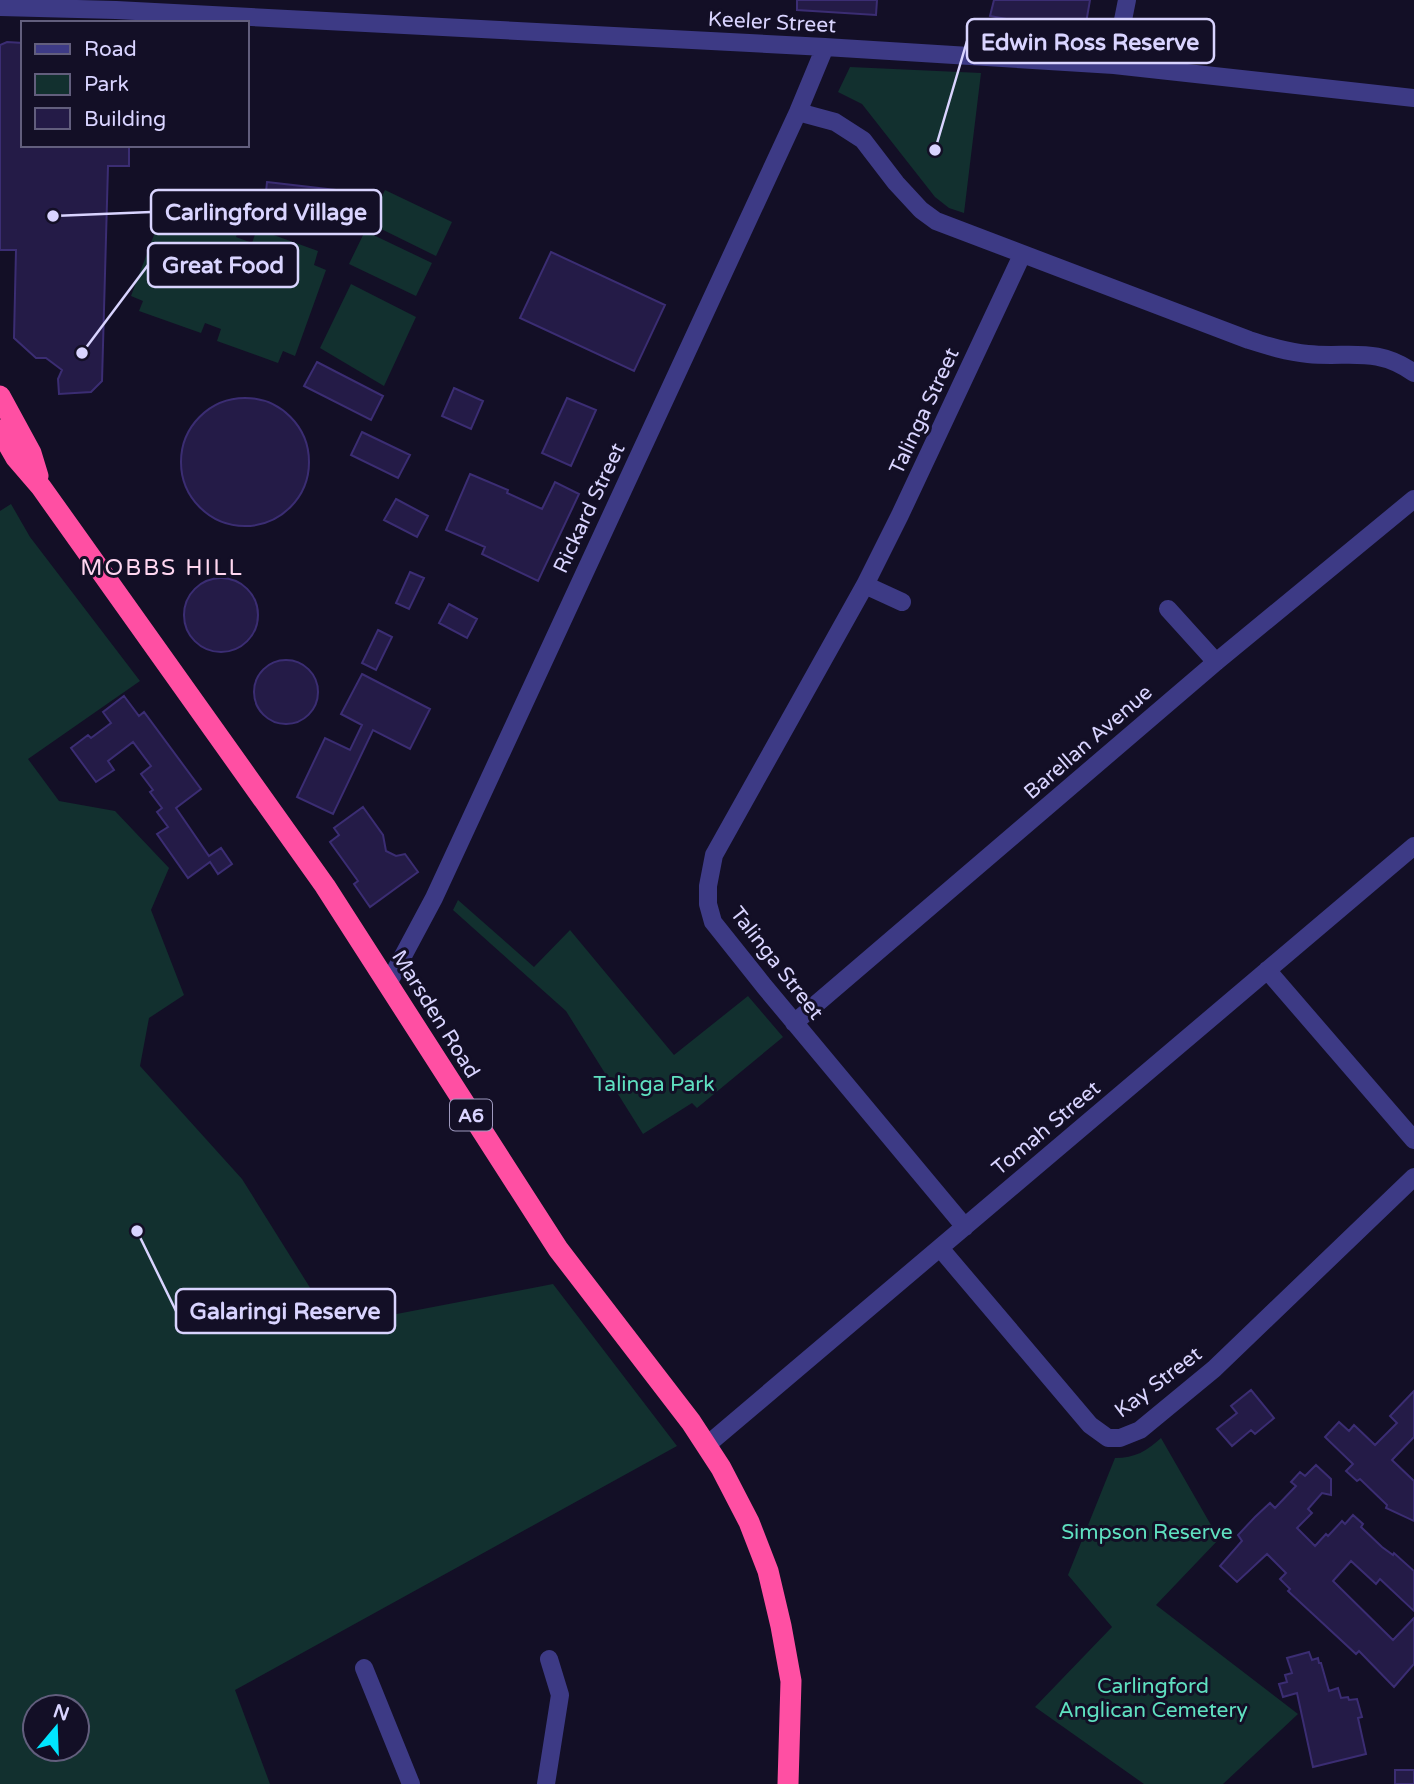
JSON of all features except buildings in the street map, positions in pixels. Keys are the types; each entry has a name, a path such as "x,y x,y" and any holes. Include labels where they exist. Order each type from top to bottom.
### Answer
{"highway":[{"name":"Marsden Road","path":"0,396 31,453 41,487"},
{"name":"Marsden Road","path":"0,430 16,458 41,487 300,850 558,1250 707,1446 737,1496 768,1571 791,1681 788,1784"}],"street":[{"path":"1114,65 1127,0"},
{"name":"Keeler Street","path":"0,7 116,10 1114,65 1414,98"},
{"name":"Rickard Street","path":"388,985 434,898 798,112 825,47"},
{"path":"798,112 835,122 863,140 896,183 936,221 1176,314 1269,346 1309,355 1374,355 1393,361 1414,373"},
{"name":"Talinga Street","path":"965,1227 713,922 708,904 709,871 713,855 725,832 865,585 1022,255"},
{"name":"Barellan Avenue","path":"794,1023 1216,662 1414,499"},
{"path":"865,585 902,602"},
{"path":"1168,609 1216,662"},
{"name":"Tomah Street","path":"707,1446 1414,846"},
{"path":"1267,970 1414,1140"},
{"name":"Kay Street","path":"940,1248 1090,1425 1108,1438 1120,1438 1140,1430 1214,1369 1414,1177"},
{"path":"546,1784 560,1695 549,1659"},
{"path":"364,1668 411,1784"}],"green space":[{"path":"850,67 981,73 964,213 949,208 935,197 862,104 838,92"},
{"path":"385,190 452,222 436,256 369,223"},
{"path":"179,199 241,221 236,237 252,243 257,229 318,251 314,265 326,270 295,356 283,351 278,363 217,341 221,329 205,323 201,333 139,311 143,301 131,296 163,211 173,215"},
{"path":"365,231 432,263 416,296 349,264"},
{"path":"351,284 416,317 384,386 320,348"},
{"path":"11,504 30,537 140,681 28,759 59,801 115,811 169,868 151,910 184,995 149,1018 140,1066 242,1179 334,1326 553,1284 677,1446 235,1690 270,1784 0,1784 0,511"},
{"name":"Talinga Park","path":"458,900 534,967 570,930 674,1055 748,996 783,1037 697,1108 692,1103 643,1134 566,1011 453,910"},
{"name":"Carlingford Anglican Cemetery","path":"1161,1438 1219,1539 1156,1605 1298,1714 1223,1784 1144,1784 1035,1707 1112,1627 1068,1575 1115,1458 1140,1453"}],"place":[{"name":"Edwin Ross Reserve","path":"935,150"},
{"name":"Carlingford Village","path":"53,216"},
{"name":"Great Food","path":"82,353"},
{"name":"Galaringi Reserve","path":"137,1231"}],"district":[{"name":"MOBBS HILL","path":"162,567"}],"park label":[{"name":"Simpson Reserve","path":"1147,1532"}]}
